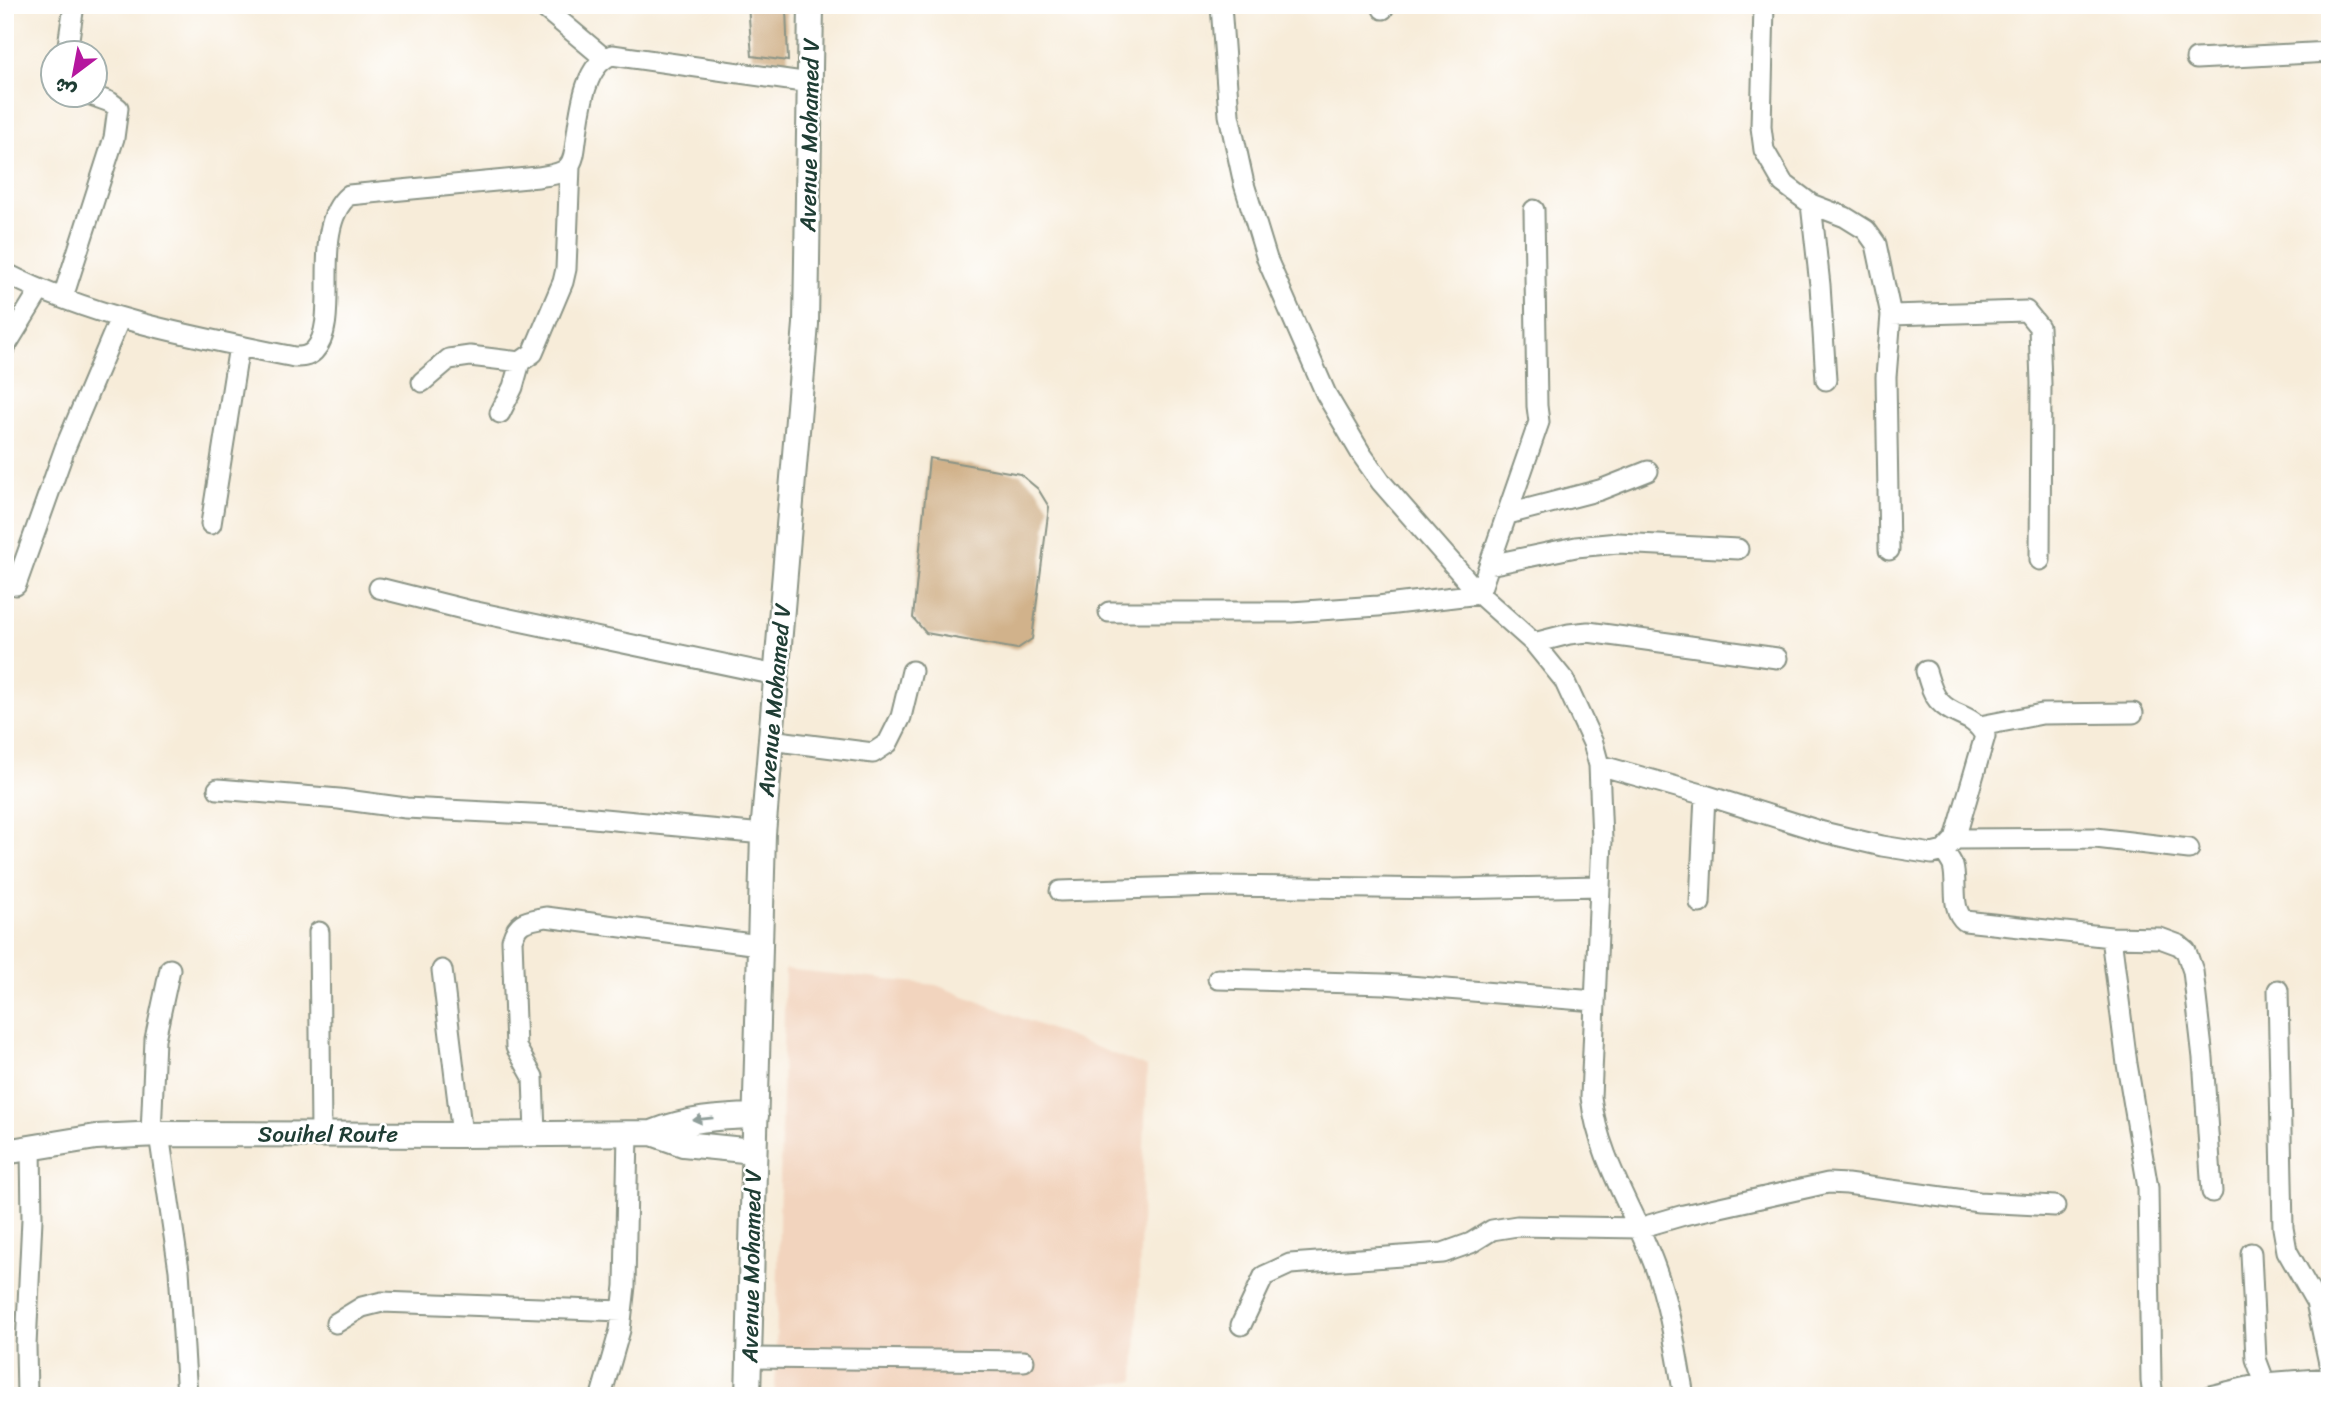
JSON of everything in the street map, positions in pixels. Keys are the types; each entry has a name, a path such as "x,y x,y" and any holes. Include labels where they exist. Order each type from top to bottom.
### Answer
{"main road":[{"name":"Avenue Mohamed V","path":"748,1396 763,834 806,324 811,5"},
{"path":"640,1132 702,1118 756,1116"},
{"name":"Souihel Route","path":"5,1152 96,1137 155,1134 462,1135 640,1132"},
{"path":"640,1132 683,1144 754,1151"}],"street":[{"path":"69,38 74,5"},
{"path":"541,5 604,58"},
{"path":"1221,5 1229,115 1244,184 1267,260 1320,382 1362,455 1381,482 1479,594 1534,643 1564,680 1584,722 1599,765 1602,840 1591,1097 1594,1121 1601,1147 1639,1228 1667,1302 1684,1396"},
{"path":"1764,5 1761,127 1764,150 1783,183 1811,204 1845,217 1866,230 1876,244 1891,315 1886,377 1889,550"},
{"path":"2196,59 2330,52"},
{"path":"500,413 513,387 520,362 533,353 564,282 568,252 570,166 590,76 596,66 612,55 810,83"},
{"path":"62,297 114,138 118,108 108,101"},
{"path":"5,273 40,290 120,318 239,346 304,357 314,351 323,335 330,231 335,212 349,195 538,177 561,173 570,166"},
{"path":"1811,204 1826,380"},
{"path":"1479,594 1539,422 1534,210"},
{"path":"5,347 40,290"},
{"path":"1891,315 2026,311 2039,327 2040,560"},
{"path":"16,585 65,449 120,318"},
{"path":"211,524 239,346"},
{"path":"422,382 449,359 470,356 520,362"},
{"path":"1508,514 1600,490 1648,471"},
{"path":"1489,565 1577,547 1618,543 1738,550"},
{"path":"379,587 467,610 776,675"},
{"path":"1109,612 1290,612 1378,606 1479,594"},
{"path":"1534,643 1588,632 1777,659"},
{"path":"771,740 873,753 888,743 901,717 912,671"},
{"path":"1926,671 1940,702 1980,726 1985,736 1950,845 1959,916 1965,921 2111,937 2169,940 2186,951 2190,960 2203,1058 2212,1192"},
{"path":"1980,726 2042,714 2133,713"},
{"path":"1599,765 1823,832 1932,854 1950,845 2096,838 2189,849"},
{"path":"218,789 339,799 406,808 572,816 763,834"},
{"path":"1700,903 1705,795"},
{"path":"1060,891 1216,886 1600,886"},
{"path":"536,1134 534,1082 530,1069 518,1051 515,1031 512,940 515,930 522,923 546,917 759,946"},
{"path":"319,932 321,1134"},
{"path":"2111,937 2129,1076 2148,1188 2153,1396"},
{"path":"170,968 155,1039 155,1134 179,1270 187,1396"},
{"path":"442,970 462,1135"},
{"path":"1218,979 1384,984 1595,1001"},
{"path":"2278,989 2283,1228 2287,1251 2316,1302 2330,1368"},
{"path":"601,1396 620,1330 640,1132"},
{"path":"27,1396 26,1346 32,1219 31,1147"},
{"path":"1241,1325 1264,1276 1290,1264 1443,1253 1471,1243 1492,1230 1517,1226 1639,1228 1684,1215 1828,1183 1979,1202 2055,1206"},
{"path":"2251,1253 2256,1359 2265,1383"},
{"path":"336,1323 362,1307 382,1302 622,1311"},
{"path":"749,1358 1024,1362"},
{"path":"2210,1396 2265,1383 2330,1378"}],"shaded area":[{"path":"785,969 936,985 1147,1067 1135,1381 1043,1391 1042,1396 775,1396"}],"building":[{"path":"748,5 786,8 788,61 752,56"},
{"path":"929,458 1020,474 1038,489 1049,507 1032,639 1017,649 926,633 913,618"}]}
